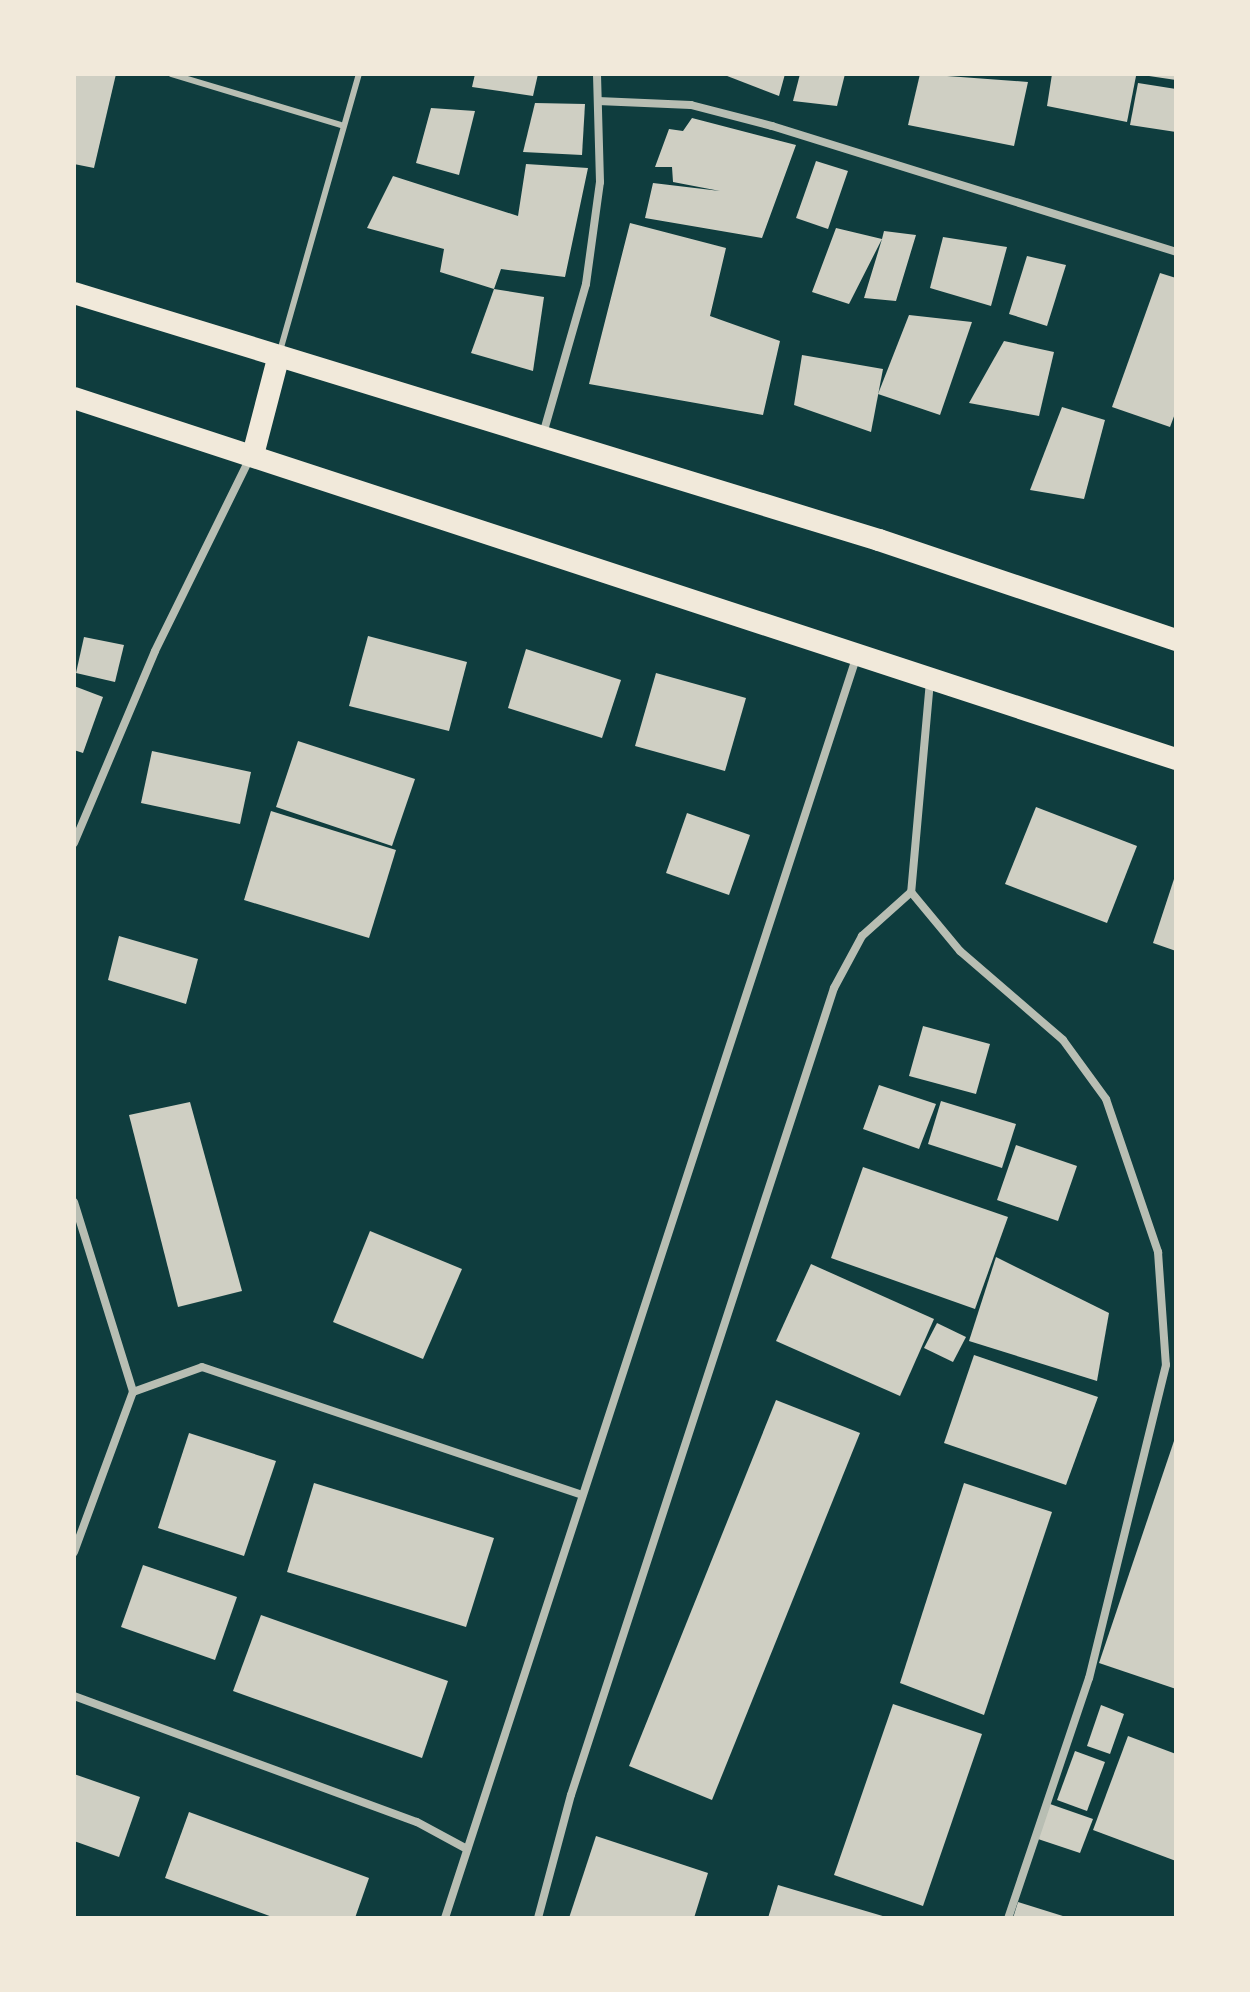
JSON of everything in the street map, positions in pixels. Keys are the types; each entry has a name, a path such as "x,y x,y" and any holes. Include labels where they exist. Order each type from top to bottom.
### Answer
{"highway":[{"path":"74,293 278,359 542,436 1176,640"},
{"path":"254,451 278,359"},
{"path":"74,398 254,451 930,680 1176,759"}],"street":[{"path":"542,436 586,284 600,182 597,74"},
{"path":"598,101 691,105 772,126 1176,252"},
{"path":"74,843 155,651 254,451"},
{"path":"445,1918 580,1494 857,654"},
{"path":"538,1918 571,1795 834,988 862,936 911,892 930,680"},
{"path":"911,892 960,951 1063,1040 1106,1099 1158,1252 1166,1365 1089,1678 1008,1918"},
{"path":"74,1202 133,1392 74,1552"},
{"path":"1166,1365 1176,1368"},
{"path":"133,1392 202,1367 580,1494"},
{"path":"74,1696 417,1822 467,1849"}],"lane":[{"path":"171,74 341,125"},
{"path":"278,359 341,125 359,74"}],"building":[{"path":"74,74 116,74 94,168 74,164"},
{"path":"475,74 538,74 533,96 472,87"},
{"path":"722,74 785,74 779,96"},
{"path":"800,74 845,74 837,106 793,101"},
{"path":"920,74 1028,82 1014,146 908,125"},
{"path":"1052,74 1136,76 1127,122 1047,106"},
{"path":"1176,74 1176,80 1149,76"},
{"path":"1138,83 1176,89 1176,132 1130,125"},
{"path":"535,103 585,104 582,155 523,152"},
{"path":"431,108 475,111 459,175 416,163"},
{"path":"692,118 796,145 762,238 645,218 653,183 720,191 673,182 672,167 655,167 669,129 683,131"},
{"path":"816,161 848,171 828,229 796,218"},
{"path":"526,164 588,168 565,277 501,269 494,289 440,272 444,249 367,228 393,176 518,216"},
{"path":"630,223 726,248 710,316 780,341 763,415 589,384"},
{"path":"836,228 882,239 849,304 812,292"},
{"path":"884,231 916,235 896,301 864,298"},
{"path":"943,237 1007,247 991,306 930,288"},
{"path":"1027,256 1066,265 1047,326 1009,314"},
{"path":"1160,273 1176,278 1176,411 1170,427 1112,407"},
{"path":"494,289 544,297 533,371 471,353"},
{"path":"909,315 972,322 940,415 878,394"},
{"path":"1004,341 1054,352 1039,416 969,403"},
{"path":"802,355 883,369 871,432 794,405"},
{"path":"1062,407 1105,420 1084,499 1030,490"},
{"path":"368,636 467,662 449,731 349,706"},
{"path":"84,637 124,645 115,682 76,673"},
{"path":"526,649 621,680 602,738 508,708"},
{"path":"656,673 746,698 725,771 635,746"},
{"path":"74,686 103,697 83,753 74,750"},
{"path":"298,741 415,779 392,846 276,807"},
{"path":"152,751 251,772 240,824 141,803"},
{"path":"1036,807 1137,846 1107,923 1005,884"},
{"path":"271,811 396,850 369,938 244,900"},
{"path":"687,813 750,835 729,895 666,873"},
{"path":"1176,876 1176,951 1153,943"},
{"path":"119,936 198,959 186,1004 108,980"},
{"path":"923,1026 990,1044 976,1094 909,1076"},
{"path":"879,1085 936,1104 919,1149 863,1129"},
{"path":"941,1101 1016,1124 1002,1168 928,1144"},
{"path":"190,1102 242,1291 178,1307 129,1115"},
{"path":"1016,1145 1077,1166 1058,1221 997,1200"},
{"path":"863,1167 1008,1217 975,1309 831,1258"},
{"path":"370,1231 462,1269 423,1359 333,1322"},
{"path":"996,1257 1109,1313 1097,1381 969,1341"},
{"path":"811,1264 934,1319 900,1396 776,1341"},
{"path":"937,1323 966,1337 953,1362 924,1348"},
{"path":"974,1355 1098,1397 1066,1485 944,1443"},
{"path":"776,1400 860,1433 712,1800 629,1766"},
{"path":"189,1433 276,1461 244,1556 158,1528"},
{"path":"1176,1438 1176,1689 1099,1663"},
{"path":"314,1483 494,1538 466,1627 287,1572"},
{"path":"964,1483 1052,1512 984,1715 900,1683"},
{"path":"143,1565 237,1597 215,1660 121,1627"},
{"path":"261,1615 448,1681 422,1758 233,1691"},
{"path":"893,1704 982,1734 923,1906 834,1875"},
{"path":"1101,1705 1124,1714 1110,1754 1087,1746"},
{"path":"1128,1736 1176,1754 1176,1861 1093,1830"},
{"path":"1075,1751 1105,1762 1087,1811 1057,1800"},
{"path":"74,1774 140,1797 119,1857 74,1841"},
{"path":"1050,1804 1093,1819 1080,1853 1038,1839"},
{"path":"189,1812 369,1878 355,1918 275,1918 165,1878"},
{"path":"596,1836 708,1873 694,1918 569,1918"},
{"path":"778,1885 886,1917 886,1918 768,1918"},
{"path":"1018,1902 1066,1917 1066,1918 1013,1918"}]}
